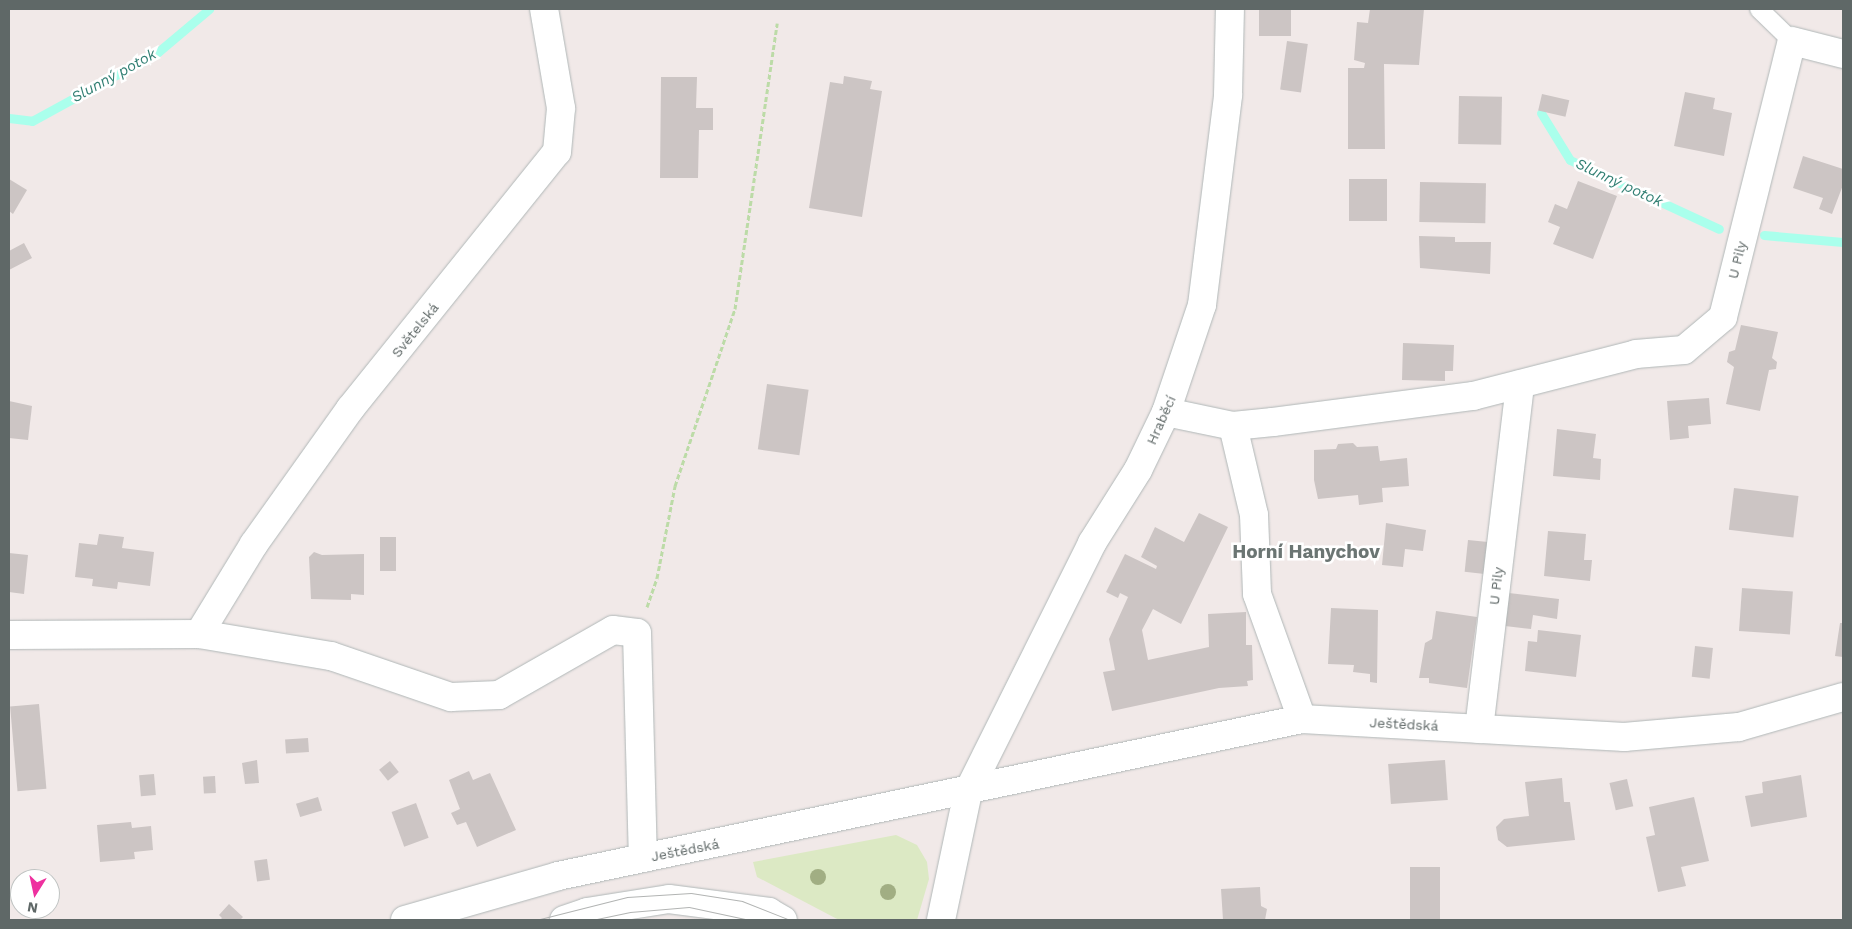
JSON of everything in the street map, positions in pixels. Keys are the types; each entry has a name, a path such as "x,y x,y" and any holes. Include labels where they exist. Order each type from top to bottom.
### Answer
{"street":[{"name":"Světelská","path":"199,634 254,544 350,410 557,152 561,108 544,9"},
{"name":"Hraběcí","path":"968,792 1092,542 1138,470 1166,412 1202,305 1228,95 1230,9"},
{"path":"1792,41 1843,54"},
{"name":"U Pily","path":"1166,412 1233,426 1473,396 1636,354 1684,350 1723,317 1792,41"},
{"name":"U Pily","path":"1479,729 1520,384"},
{"path":"1233,426 1254,515 1257,594 1302,719"},
{"path":"9,634 199,634 331,656 452,697 499,695 613,630 637,633 642,858"},
{"name":"Ještědská","path":"405,920 558,876 968,792 1302,719 1624,736 1739,727 1843,697"},
{"path":"940,920 968,792"},
{"path":"564,920 588,912 669,899 768,912 783,920"}],"lane":[{"path":"1759,9 1792,41"}],"path":[{"path":"637,633 657,578 675,486 735,309 777,23"}],"green space":[{"path":"896,835 917,845 927,862 929,879 917,920 839,920 757,877 753,862"}],"building":[{"path":"1259,9 1291,9 1291,36 1259,36"},
{"path":"1370,9 1424,9 1419,65 1384,64 1385,149 1348,149 1348,68 1364,68 1365,63 1354,60 1357,22 1368,23"},
{"path":"1287,41 1308,44 1301,92 1280,90"},
{"path":"844,76 872,81 870,89 882,91 862,217 809,208 830,82 843,84"},
{"path":"661,77 697,77 696,108 713,108 713,130 699,130 698,178 660,178"},
{"path":"1685,92 1715,98 1713,109 1732,113 1724,156 1674,146"},
{"path":"1542,94 1569,100 1565,117 1538,111"},
{"path":"1459,96 1502,97 1501,145 1458,144"},
{"path":"1803,156 1843,169 1843,185 1832,214 1819,209 1823,198 1793,188"},
{"path":"9,179 27,190 13,214 9,211"},
{"path":"1349,179 1387,179 1387,221 1349,221"},
{"path":"1578,181 1617,196 1593,259 1553,244 1560,227 1548,222 1555,204 1567,209"},
{"path":"1420,182 1486,183 1485,223 1419,222"},
{"path":"1419,236 1455,237 1455,242 1491,242 1490,274 1420,268"},
{"path":"24,243 32,258 9,270 9,251"},
{"path":"1741,325 1778,332 1772,358 1777,362 1776,369 1769,370 1760,411 1726,404 1734,367 1727,362 1729,352 1735,350"},
{"path":"1403,343 1454,345 1453,371 1445,371 1445,381 1402,380"},
{"path":"767,384 809,390 799,455 758,449"},
{"path":"1709,398 1711,424 1688,426 1689,438 1670,440 1667,401"},
{"path":"9,401 32,406 28,440 9,438"},
{"path":"1557,429 1596,434 1593,458 1601,459 1600,480 1553,476"},
{"path":"1353,443 1357,447 1378,446 1380,461 1407,458 1409,486 1382,488 1383,502 1359,505 1358,495 1318,499 1314,480 1314,450 1336,449 1338,444"},
{"path":"1734,488 1799,496 1793,538 1729,530"},
{"path":"1199,513 1228,527 1181,624 1153,609 1142,630 1148,660 1209,647 1208,614 1246,612 1246,645 1252,645 1253,680 1247,681 1248,686 1219,688 1112,711 1103,672 1115,670 1109,639 1128,597 1120,593 1118,598 1106,592 1125,554 1156,569 1157,566 1141,557 1155,527 1184,542"},
{"path":"1386,523 1426,530 1423,551 1405,549 1403,567 1382,565"},
{"path":"1548,531 1586,534 1584,560 1592,560 1590,581 1544,576"},
{"path":"99,534 124,537 122,548 154,552 150,586 118,582 117,589 92,586 93,579 75,577 79,543 97,545"},
{"path":"380,537 396,537 396,571 380,571"},
{"path":"1468,540 1488,542 1485,574 1465,572"},
{"path":"314,552 322,555 364,554 364,595 351,594 351,600 311,599 309,557"},
{"path":"9,553 28,555 24,594 9,592"},
{"path":"1742,588 1793,592 1790,634 1739,631"},
{"path":"1509,593 1559,599 1557,619 1533,615 1531,629 1505,626"},
{"path":"1331,608 1378,610 1377,683 1370,682 1370,674 1353,672 1354,665 1328,664"},
{"path":"1436,611 1477,617 1467,688 1429,683 1429,678 1419,678 1425,643 1432,639"},
{"path":"1840,623 1843,623 1843,657 1835,656"},
{"path":"1538,630 1581,635 1576,677 1525,671 1528,641 1537,642"},
{"path":"1695,646 1713,648 1710,679 1692,677"},
{"path":"39,704 46,789 18,791 10,707"},
{"path":"308,738 309,752 286,754 285,740"},
{"path":"257,760 259,783 245,784 242,763"},
{"path":"1445,760 1448,800 1391,804 1388,764"},
{"path":"390,761 399,772 388,781 379,770"},
{"path":"469,771 473,780 490,773 516,830 477,847 466,822 457,825 451,813 460,809 449,780"},
{"path":"154,774 156,795 141,796 139,775"},
{"path":"1801,775 1807,817 1751,827 1745,796 1763,793 1762,782"},
{"path":"215,776 216,793 204,794 203,777"},
{"path":"1562,778 1564,802 1570,802 1575,840 1507,847 1498,840 1496,827 1504,819 1529,816 1525,782"},
{"path":"1627,779 1633,806 1616,810 1609,783"},
{"path":"318,797 322,810 300,817 296,804"},
{"path":"1694,797 1709,861 1681,867 1686,886 1658,892 1646,837 1655,835 1649,807"},
{"path":"416,803 429,838 404,847 392,812"},
{"path":"131,822 132,828 151,826 153,850 134,852 135,859 100,862 97,825"},
{"path":"267,859 270,880 257,882 254,861"},
{"path":"1410,867 1440,867 1440,920 1410,920"},
{"path":"1260,887 1261,906 1267,909 1265,920 1223,920 1221,889"},
{"path":"229,904 243,917 240,920 220,920 222,918 219,915"}],"waterway":[{"name":"Slunný potok","path":"9,118 32,121 158,52 209,9"},
{"name":"Slunný potok","path":"1541,113 1570,160 1719,229"},
{"name":"Slunný potok","path":"1764,235 1843,242"}],"tram line":[{"path":"536,920 627,897 691,893 742,901 790,920"},
{"path":"592,920 630,912 689,907 750,920"}],"district":[{"name":"Horní Hanychov","path":"1306,552"}]}
